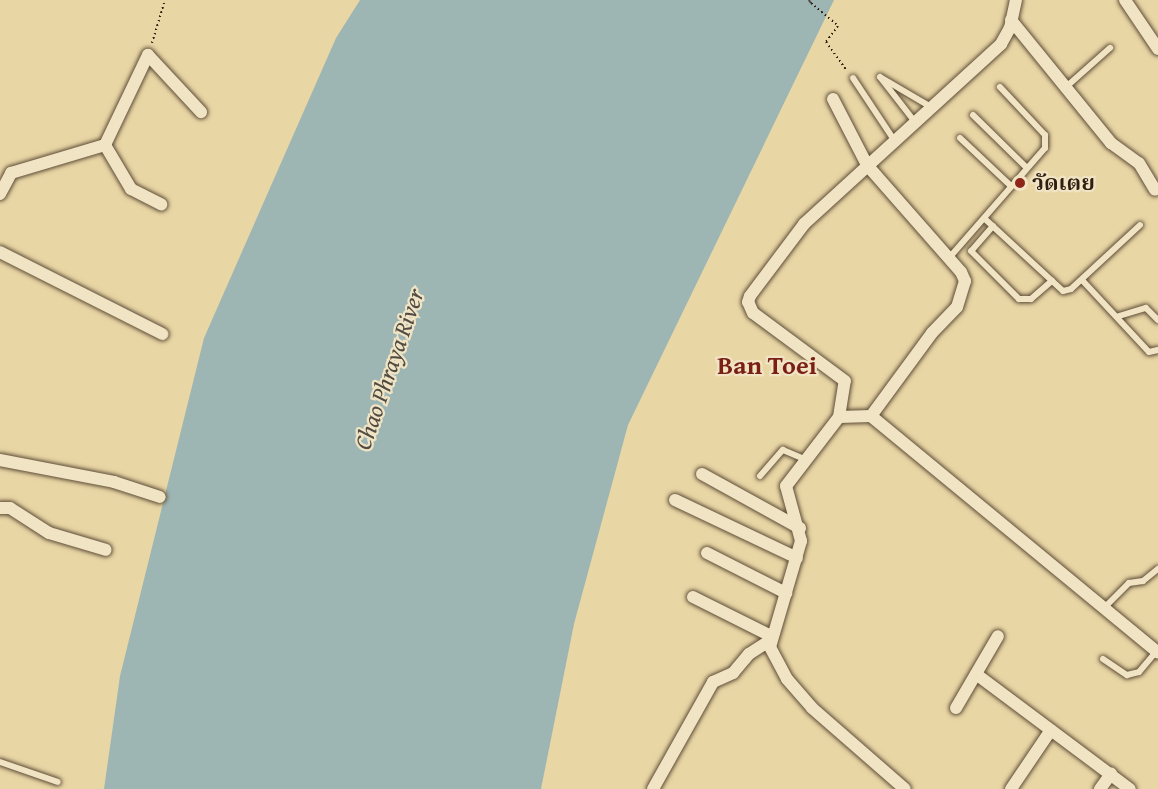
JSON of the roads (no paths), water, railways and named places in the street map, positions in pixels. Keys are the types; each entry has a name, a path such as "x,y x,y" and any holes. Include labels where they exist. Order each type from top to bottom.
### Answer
{"street":[{"path":"653,789 712,682 733,673 749,654 770,638 796,558 800,528 786,486 804,459 839,417 845,381 753,312 748,302 804,224 1001,44 1016,0"},
{"path":"1125,0 1158,49"},
{"path":"1011,20 1111,143 1139,163 1155,190"},
{"path":"0,194 11,172 105,145 148,54 201,112"},
{"path":"833,99 867,165 949,258 965,281 957,307 932,333 871,416"},
{"path":"105,145 131,189 160,204"},
{"path":"0,252 162,334"},
{"path":"839,417 871,416 1157,652"},
{"path":"0,460 114,482 160,497"},
{"path":"702,474 800,528"},
{"path":"675,500 796,558"},
{"path":"0,508 10,508 49,533 106,550"},
{"path":"707,553 786,593"},
{"path":"693,597 770,638 782,672 812,708 905,789"},
{"path":"956,708 998,636"},
{"path":"976,674 1130,789"},
{"path":"1011,789 1051,730"},
{"path":"1100,789 1111,774"}],"lane":[{"path":"1065,87 1110,48"},
{"path":"915,122 880,77 931,107"},
{"path":"853,78 894,140"},
{"path":"949,258 985,219 1026,167 1045,148 1045,135 1000,87"},
{"path":"973,115 1026,167"},
{"path":"960,138 1011,186"},
{"path":"985,219 1052,281 1067,291 1082,280 1140,225"},
{"path":"993,226 971,251 1019,299 1031,299 1052,281"},
{"path":"1082,280 1119,316 1149,352 1158,350"},
{"path":"1119,316 1146,308 1158,320"},
{"path":"760,476 783,450 804,459"},
{"path":"1105,607 1129,583 1143,581 1158,569"},
{"path":"1103,659 1127,675 1139,672 1157,652"},
{"path":"0,762 58,782"}],"water":[{"name":"Chao Phraya River","path":"360,0 834,0 628,425 574,624 541,789 104,789 120,676 204,338 336,38"}],"place":[{"name":"วัดเตย","path":"1020,183"}],"district":[{"name":"Ban Toei","path":"767,365"}]}
